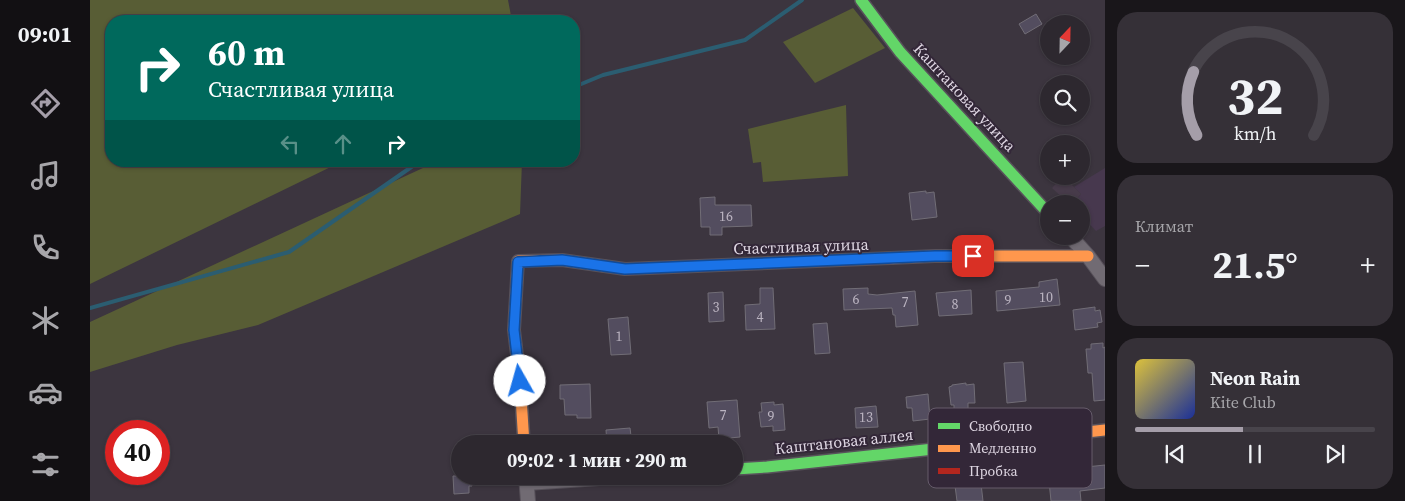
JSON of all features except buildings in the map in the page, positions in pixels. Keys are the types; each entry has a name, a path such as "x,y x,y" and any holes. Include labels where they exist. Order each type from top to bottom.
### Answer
{"street":[{"name":"Каштановая улица","path":"861,0 900,52 1040,204"},
{"path":"1078,245 1105,279"},
{"name":"Счастливая улица","path":"523,435 514,330 518,262 562,260 625,269 935,256 1088,256"},
{"name":"Каштановая аллея","path":"1092,431 1105,430"},
{"name":"Каштановая аллея","path":"743,468 928,449"},
{"path":"526,485 528,501"}],"shaded area":[{"path":"1105,168 1105,226 1096,231 1090,225 1090,195 1080,195 1074,187 1077,185 1090,185 1090,177"},
{"path":"1055,185 1072,185 1081,194 1059,195 1052,188"}],"green space":[{"path":"90,0 508,0 511,15 105,15 105,167 331,167 90,284"},
{"path":"853,8 885,48 815,83 783,42"},
{"path":"846,105 848,176 763,182 761,162 753,163 748,129"},
{"path":"425,167 522,167 520,214 258,325 177,345 90,372 90,322"}],"waterway":[{"path":"580,85 603,75 745,40 802,0"},
{"path":"90,308 289,252 411,167"}],"traffic: fast":[{"path":"861,0 900,52 1040,204"},
{"path":"743,468 928,450"}],"traffic: slow":[{"path":"891,258 935,256 1088,256"},
{"path":"523,435 514,330 518,261 562,260 604,266"},
{"path":"1092,431 1105,430"}],"traffic: jam":[{"path":"604,266 625,269 891,258"}],"route":[{"path":"520,381 514,330 518,262 562,260 625,269 973,256"}]}
